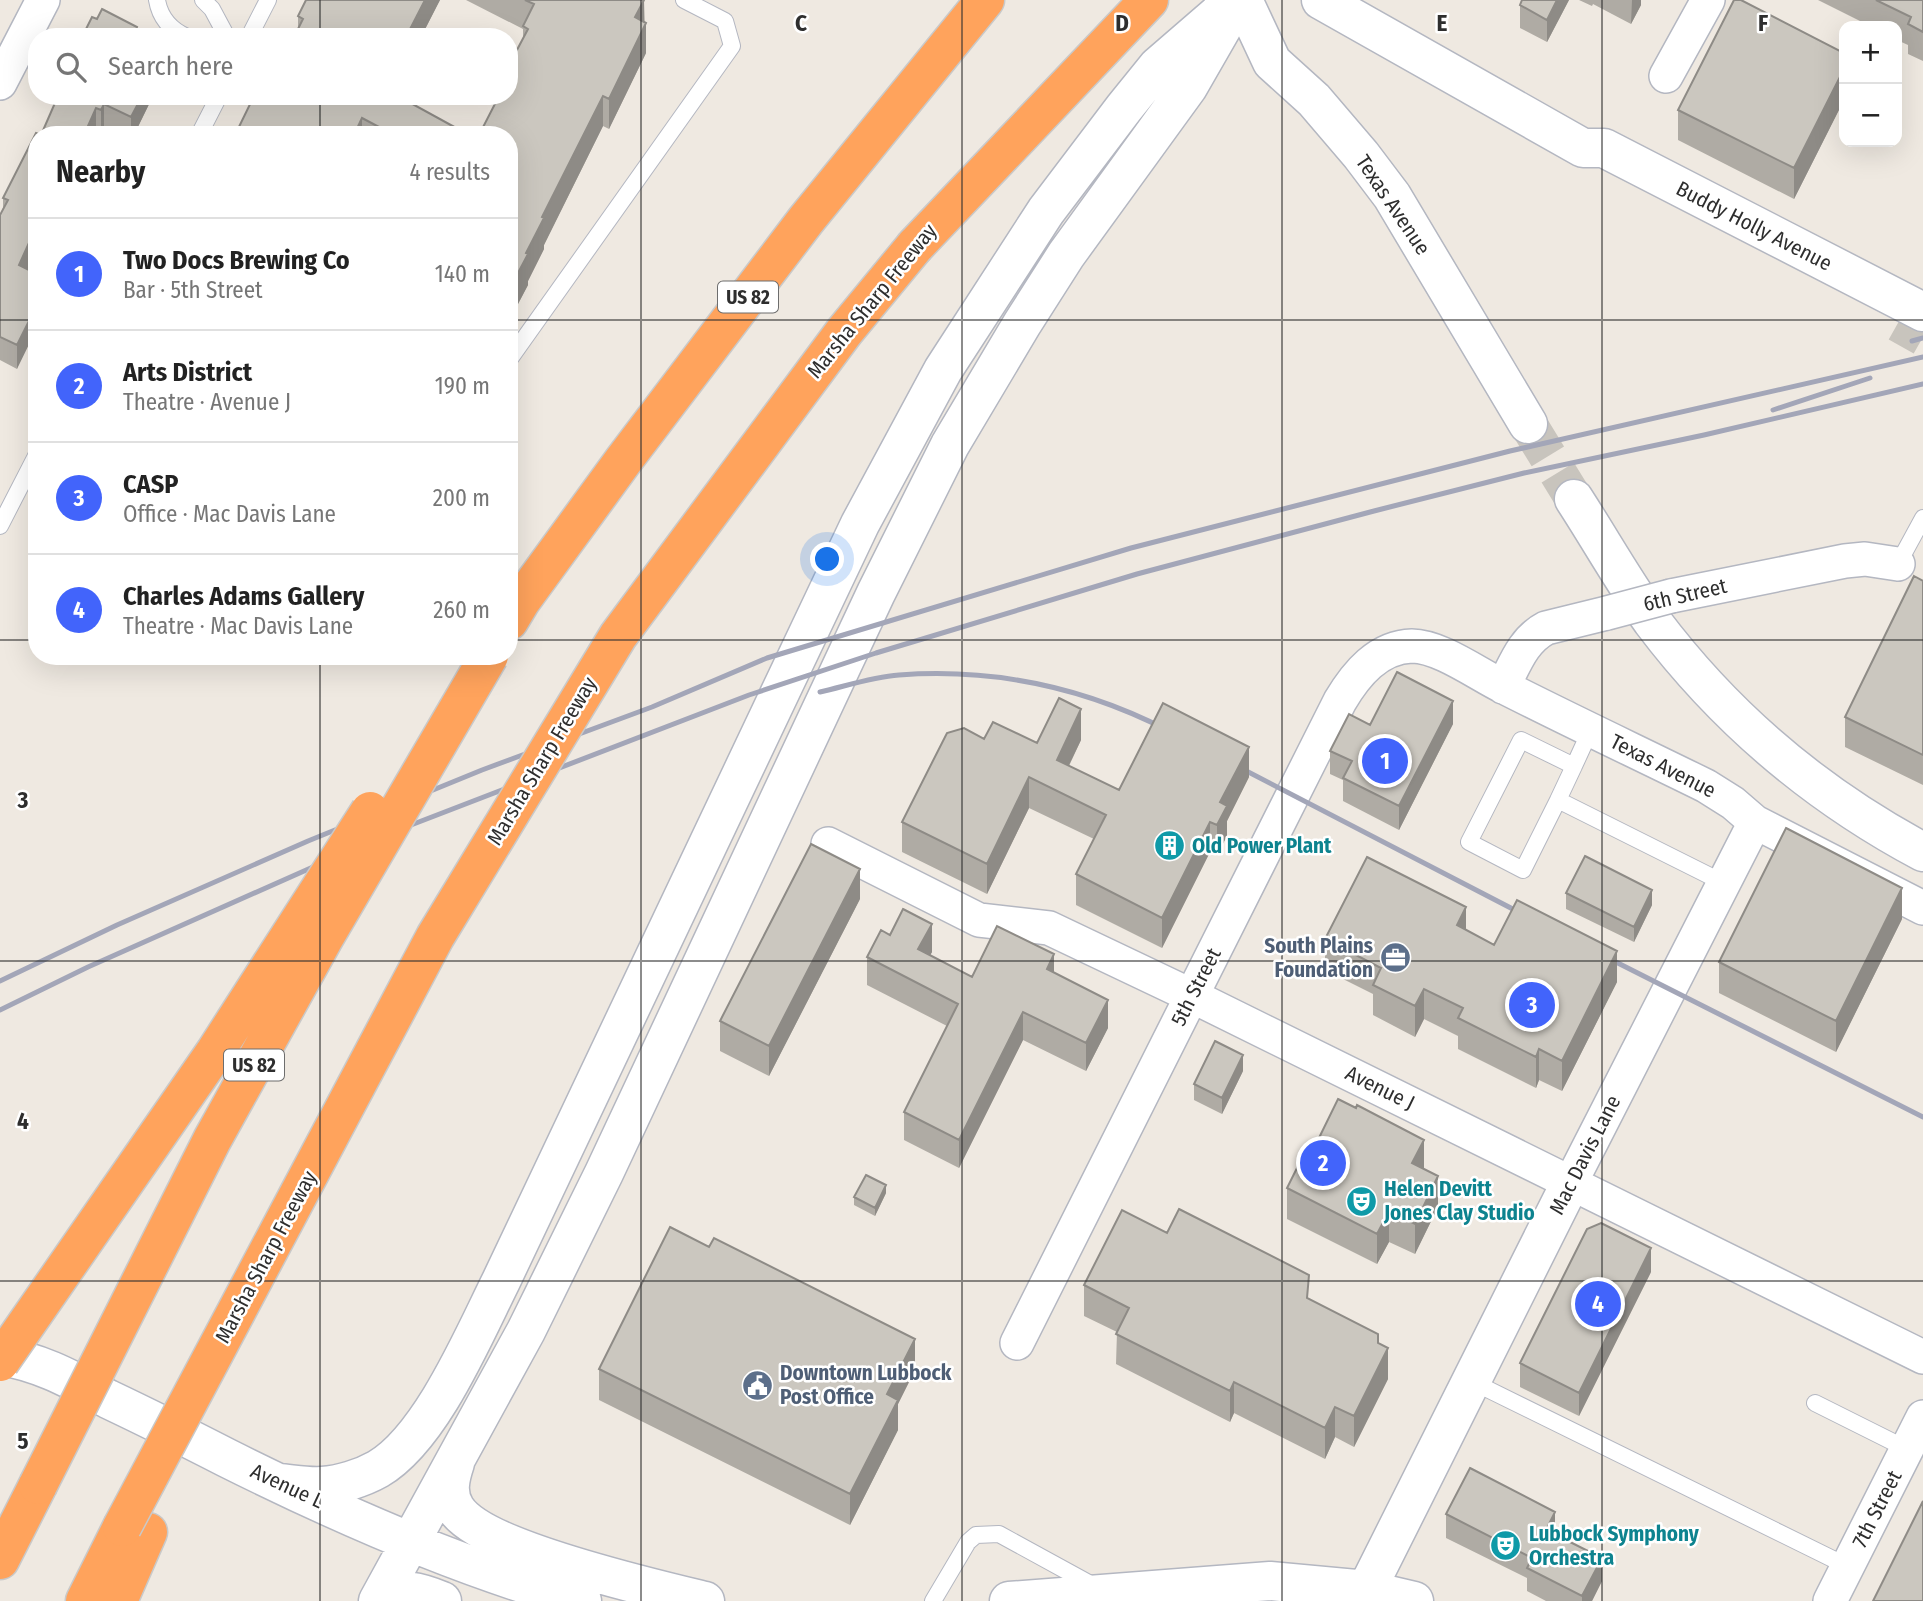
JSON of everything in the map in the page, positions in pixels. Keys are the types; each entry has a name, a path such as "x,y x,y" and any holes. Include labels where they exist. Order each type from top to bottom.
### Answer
{"highway":[{"name":"US 82","path":"518,606 623,461 806,220 985,0"},
{"name":"Marsha Sharp Freeway","path":"85,1601 135,1529 247,1293 435,937 618,636 844,332 1118,0"},
{"path":"915,246 1149,0"},
{"path":"0,1359 215,1052 453,682 467,665"},
{"name":"US 82","path":"0,1560 212,1140 323,940 484,665"},
{"path":"118,1601 135,1529"}],"main road":[{"name":"Texas Avenue","path":"1238,0 1272,62 1314,100 1392,196 1528,424"},
{"path":"377,1601 526,1331 604,1173 876,593 950,445 1073,244 1188,87 1238,0"},
{"path":"279,1483 321,1486 351,1480 379,1468 401,1450 440,1398 501,1281 860,524 943,370 1046,211 1124,108 1158,66 1238,0"},
{"name":"Buddy Holly Avenue","path":"1321,0 1583,148 1604,148 1910,317"},
{"path":"1574,499 1650,618 1714,695 1775,753 1814,784 1851,810 1923,852"},
{"name":"Mac Davis Lane","path":"1364,1595 1572,1182"},
{"name":"Avenue L","path":"0,1359 16,1358 55,1372 279,1483 411,1541 519,1582 582,1601"},
{"path":"457,1458 450,1478 450,1495 456,1509 468,1522 519,1546 584,1570 705,1601"},
{"path":"1009,1601 1270,1580 1414,1601"},
{"path":"385,1601 393,1594 406,1591 442,1601"}],"street":[{"path":"28,28 43,0"},
{"path":"1666,76 1708,0"},
{"path":"0,83 28,29"},
{"name":"6th Street","path":"1503,687 1528,640 1546,628 1671,596 1845,561 1865,559 1898,564"},
{"name":"Texas Avenue","path":"1394,648 1430,648 1503,687 1706,786 1733,803 1755,822 1923,908"},
{"name":"5th Street","path":"1017,1343 1298,783 1352,681 1364,667 1394,648"},
{"name":"Mac Davis Lane","path":"1572,1182 1755,822"},
{"name":"Avenue J","path":"828,844 979,920 1049,929 1572,1182 1923,1357"},
{"name":"7th Street","path":"1830,1601 1923,1417"}],"lane":[{"path":"157,0 164,20 173,28"},
{"path":"203,0 212,9 222,28"},
{"path":"254,28 268,0"},
{"path":"518,347 732,46 725,22 684,0"},
{"path":"204,126 214,105"},
{"path":"0,526 28,472"},
{"path":"1898,564 1923,517"},
{"path":"1574,766 1521,740 1469,842 1523,870 1558,800 1574,766 1591,729"},
{"path":"1558,800 1724,883"},
{"path":"1471,1381 1847,1566"},
{"path":"1815,1403 1907,1449"},
{"path":"933,1601 968,1542 976,1535 989,1533 1007,1537 1106,1593"}],"building":[{"path":"306,0 425,0 411,28 298,28 303,19 298,16"},
{"path":"525,0 644,0 635,17 646,23 609,99 603,96 542,217 544,218 518,273 518,126 484,126 494,105 518,105 518,48 528,29 523,26 534,4"},
{"path":"1522,0 1557,0 1547,20 1520,5"},
{"path":"1734,0 1741,0 1839,50 1839,79 1794,168 1678,110"},
{"path":"1876,0 1923,0 1923,32 1908,24 1911,17"},
{"path":"102,9 137,27 86,28 92,17 97,19"},
{"path":"54,105 104,105 101,110 96,108 88,126 45,126"},
{"path":"106,105 137,105 131,117"},
{"path":"250,105 414,105 453,126 377,126 362,118 358,126 239,126"},
{"path":"28,149 28,245 19,265 28,270 28,323 17,345 0,337 0,215 8,200 3,198"},
{"path":"1914,576 1923,581 1923,755 1845,717"},
{"path":"1397,672 1453,701 1399,806 1343,778 1352,761 1330,751 1349,714 1370,725"},
{"path":"1059,698 1081,709 1057,760 1119,790 1163,703 1249,747 1220,802 1227,806 1217,825 1210,822 1162,918 1076,874 1106,815 1029,777 987,864 902,822 947,733 964,728 984,739 993,722 1037,743"},
{"path":"1786,828 1902,888 1836,1021 1719,962"},
{"path":"811,844 860,869 769,1046 720,1021"},
{"path":"1585,856 1652,890 1634,927 1566,893"},
{"path":"1367,857 1466,907 1457,925 1494,945 1517,900 1617,951 1562,1061 1539,1049 1536,1057 1458,1018 1463,1008 1424,989 1415,1006 1373,985 1381,968 1325,939"},
{"path":"903,909 932,924 918,949 972,977 997,926 1054,954 1047,969 1108,1000 1086,1043 1023,1012 959,1140 904,1112 958,1004 867,957 881,930 890,935"},
{"path":"1215,1041 1243,1055 1222,1098 1194,1084"},
{"path":"1338,1099 1356,1108 1357,1105 1424,1140 1412,1163 1438,1176 1415,1224 1389,1211 1377,1234 1287,1188 1305,1152 1316,1144"},
{"path":"866,1175 886,1185 875,1208 854,1197"},
{"path":"1179,1209 1309,1275 1307,1298 1378,1334 1378,1343 1388,1348 1354,1416 1335,1407 1325,1428 1234,1382 1230,1391 1116,1334 1129,1308 1084,1285 1122,1210 1167,1233"},
{"path":"1601,1223 1651,1248 1579,1393 1520,1363 1587,1229"},
{"name":"Downtown Lubbock Post Office","path":"670,1227 709,1247 714,1238 915,1339 887,1394 898,1400 850,1494 599,1369"},
{"path":"1470,1468 1555,1512 1546,1530 1602,1558 1582,1596 1527,1568 1532,1558 1446,1514"},
{"path":"1923,1501 1923,1601 1873,1601"}],"tunnel":[{"path":"1898,323 1923,337"},
{"path":"1528,424 1574,499"}],"railway":[{"path":"1912,341 1923,338"},
{"path":"0,981 117,925 308,841 482,770 652,707 767,658 1131,548 1510,451 1923,357"},
{"path":"1773,410 1870,378"},
{"path":"0,1010 88,967 385,835 749,695 876,653 1137,574 1374,511 1524,473 1923,384"},
{"path":"820,692 899,675 1004,678 1072,692 1169,731"},
{"path":"1231,763 1530,918"},
{"path":"1598,953 1923,1117"}],"place":[{"name":"Two Docs Brewing Co","path":"1385,761"},
{"name":"Old Power Plant","path":"1169,846"},
{"name":"South Plains Foundation","path":"1396,958"},
{"name":"CASP","path":"1532,1005"},
{"name":"Arts District","path":"1323,1163"},
{"name":"Helen Devitt Jones Clay Studio","path":"1361,1201"},
{"name":"Charles Adams Gallery","path":"1598,1304"},
{"name":"Downtown Lubbock Post Office","path":"757,1385"},
{"name":"Lubbock Symphony Orchestra","path":"1506,1546"}]}
